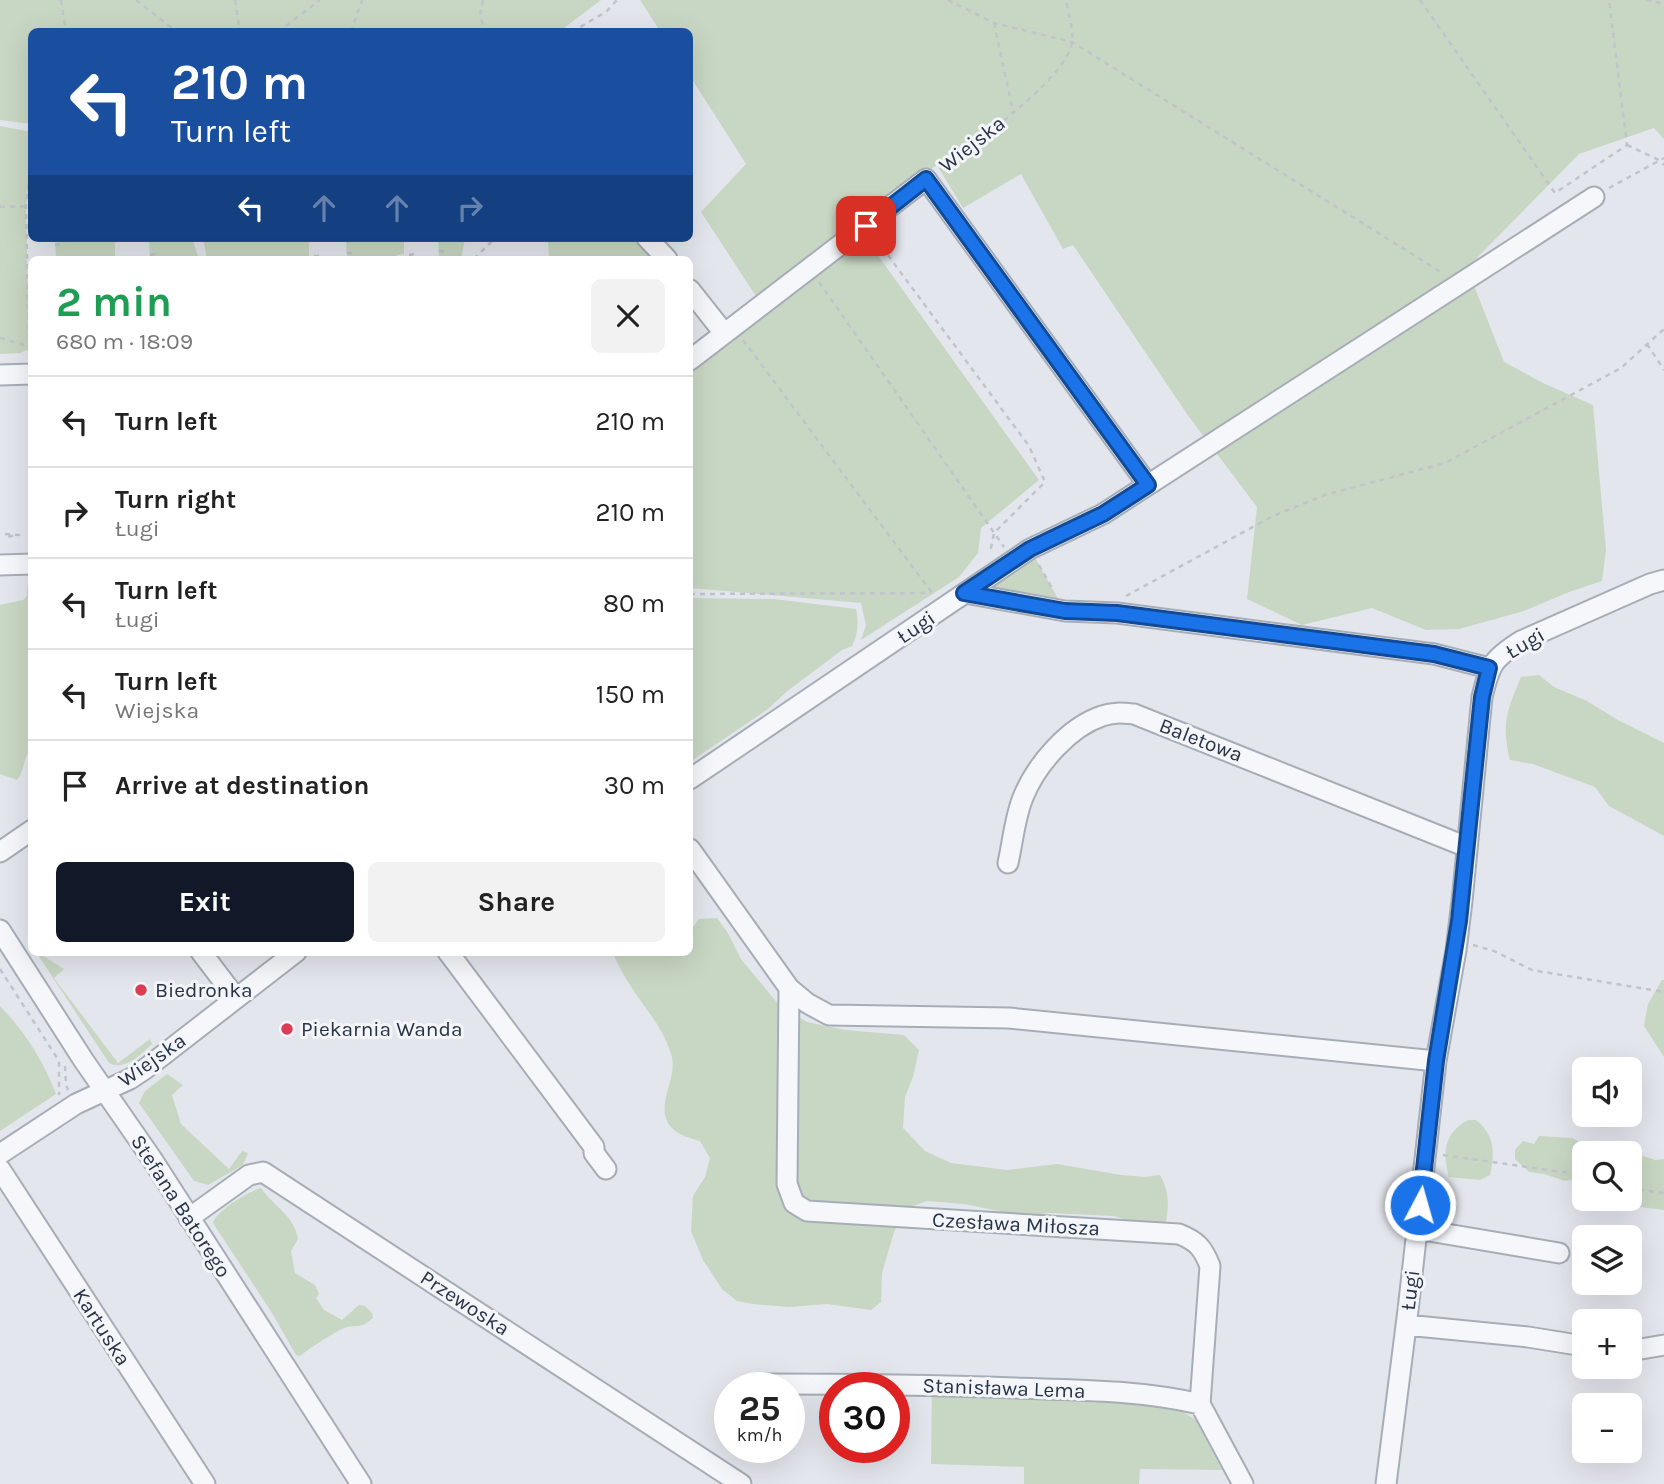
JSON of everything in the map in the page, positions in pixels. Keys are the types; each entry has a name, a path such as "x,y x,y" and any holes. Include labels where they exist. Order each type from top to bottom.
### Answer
{"street":[{"name":"Wiejska","path":"693,358 926,179"},
{"path":"926,179 1148,485"},
{"name":"Ługi","path":"693,777 1022,555 1103,514 1594,197"},
{"path":"651,242 664,256"},
{"path":"693,293 729,330"},
{"path":"0,375 28,374"},
{"path":"0,565 28,564"},
{"name":"Ługi","path":"1385,1484 1418,1229 1436,1061 1456,950 1482,697 1489,668 1504,652 1521,641 1637,589 1664,580"},
{"path":"964,593 1065,611 1097,612 1434,654 1489,668"},
{"name":"Baletowa","path":"1008,863 1023,797 1035,775 1073,733 1099,717 1116,713 1145,718 1467,847"},
{"path":"0,852 28,834"},
{"path":"693,853 789,988 807,1003 830,1015 1009,1018 1436,1061"},
{"name":"Stefana Batorego","path":"0,930 84,1061 152,1159 361,1484"},
{"path":"204,956 236,998"},
{"name":"Wiejska","path":"0,1154 76,1104 145,1069 291,956"},
{"path":"451,956 594,1147 594,1153 606,1169"},
{"name":"Czesława Miłosza","path":"789,988 787,1184 794,1203 807,1211 1179,1234 1195,1240 1204,1250 1210,1266 1200,1404"},
{"name":"Kartuska","path":"0,1169 205,1484"},
{"name":"Przewoska","path":"189,1218 249,1175 263,1172 741,1484"},
{"path":"1418,1229 1559,1253"},
{"path":"1406,1325 1572,1344"},
{"path":"1642,1349 1664,1345"},
{"name":"Stanisława Lema","path":"805,1384 1121,1391 1200,1404"},
{"path":"1200,1404 1243,1484"}],"path":[{"path":"61,0 65,28"},
{"path":"136,0 172,28"},
{"path":"235,0 239,28"},
{"path":"283,28 320,0"},
{"path":"352,28 362,0"},
{"path":"483,0 480,15 484,28"},
{"path":"579,28 607,11 617,0"},
{"path":"948,0 994,23 1072,42 1460,283"},
{"path":"1066,0 1072,42"},
{"path":"1420,0 1555,193 1627,145"},
{"path":"1609,0 1627,145"},
{"path":"1646,0 1664,4"},
{"path":"994,23 1013,112"},
{"name":"Wiejska","path":"926,179 1040,89 1065,59 1072,42"},
{"path":"1627,145 1664,165"},
{"path":"1594,197 1664,158"},
{"path":"28,190 28,224"},
{"path":"0,207 26,206"},
{"path":"866,226 1029,446 1045,482 994,533 984,580"},
{"path":"477,256 491,242"},
{"path":"55,245 62,244"},
{"path":"439,251 446,251"},
{"path":"347,253 355,253"},
{"path":"150,255 157,254"},
{"path":"409,255 415,254"},
{"path":"314,256 321,256"},
{"path":"809,268 994,533 1022,555 1065,611"},
{"path":"1097,612 1273,516 1325,495 1445,463 1620,368 1664,329"},
{"path":"693,594 932,593 729,330"},
{"path":"23,335 28,335"},
{"path":"0,338 28,348"},
{"path":"1647,344 1664,370"},
{"path":"1469,952 1470,944 1494,951 1532,970 1664,992"},
{"path":"0,969 59,1061 59,1100"},
{"path":"64,1060 66,1085 70,1093"},
{"path":"1426,1152 1572,1173"},
{"path":"1642,1190 1664,1193"}],"green space":[{"path":"0,0 601,0 564,28 28,28 28,124 0,120"},
{"path":"640,0 1664,0 1664,139 1654,128 1579,154 1467,268 1504,362 1593,405 1606,550 1602,581 1524,611 1459,629 1426,630 1372,608 1302,625 1247,599 1257,507 1187,414 1073,245 1063,249 1021,174 963,208 937,165 854,222 1039,480 981,528 978,553 959,577 861,640 866,625 861,603 693,588 693,371 767,313 701,212 746,164 693,81 693,28 658,28"},
{"path":"0,126 28,131 28,349 20,353 0,354"},
{"path":"55,242 115,242 115,256 56,256"},
{"path":"149,242 193,242 198,256 150,256"},
{"path":"204,242 309,242 309,256 206,256"},
{"path":"346,242 404,242 404,254 397,256 347,256"},
{"path":"438,242 464,242 462,256 439,256"},
{"path":"548,242 639,242 653,256 549,256"},
{"path":"1030,549 1065,611 965,593"},
{"path":"27,586 28,754 17,780 0,774 0,605 23,600 27,596"},
{"path":"693,598 774,599 856,609 858,623 852,646 842,650 786,692 768,709 693,760"},
{"path":"1539,675 1554,687 1587,701 1664,743 1664,836 1609,806 1595,787 1533,764 1510,760 1506,726 1512,699 1521,677"},
{"path":"717,918 741,959 779,1005 807,1022 845,1030 904,1035 919,1050 905,1097 903,1128 925,1151 951,1163 1007,1170 1057,1164 1121,1175 1160,1175 1168,1198 1166,1222 1147,1226 1114,1216 1050,1213 1024,1216 964,1204 927,1201 905,1209 894,1232 882,1273 881,1302 871,1310 827,1304 789,1307 737,1301 722,1289 703,1260 691,1231 693,1196 705,1177 710,1158 700,1141 678,1133 668,1123 665,1106 673,1062 668,1044 614,956 693,956 693,927 699,919"},
{"path":"39,956 64,969 54,978 118,1063 150,1039 152,1044 138,1057 121,1065 109,1063"},
{"path":"1662,980 1664,1057 1644,1026 1648,1004"},
{"path":"0,1006 32,1047 56,1094 0,1131"},
{"path":"167,1074 183,1085 172,1095 181,1124 229,1169 242,1151 248,1153 243,1165 208,1185 194,1181 139,1103 145,1091"},
{"path":"1468,1120 1476,1120 1482,1126 1492,1145 1490,1175 1480,1180 1449,1177 1447,1168 1446,1151 1450,1137"},
{"path":"1539,1136 1572,1138 1578,1141 1572,1141 1572,1180 1565,1181 1529,1172 1515,1159 1515,1150 1523,1141 1534,1144"},
{"path":"1642,1155 1655,1160 1664,1159 1664,1210 1642,1207"},
{"path":"261,1188 288,1217 296,1231 298,1239 291,1251 295,1273 315,1285 319,1294 316,1298 324,1310 342,1320 359,1305 365,1306 372,1313 373,1318 368,1322 342,1329 300,1356 296,1355 213,1223 220,1213 234,1202"},
{"path":"932,1385 1172,1406 1195,1419 1222,1470 1140,1469 1139,1484 1024,1484 1024,1467 931,1464"}],"place":[{"name":"Biedronka","path":"141,990"},
{"name":"Piekarnia Wanda","path":"287,1029"}],"route":[{"path":"866,226 926,179 1148,485 1103,514 1030,549 964,593 1065,611 1117,613 1434,654 1489,668 1482,697 1456,950 1436,1061 1420,1205"}]}
